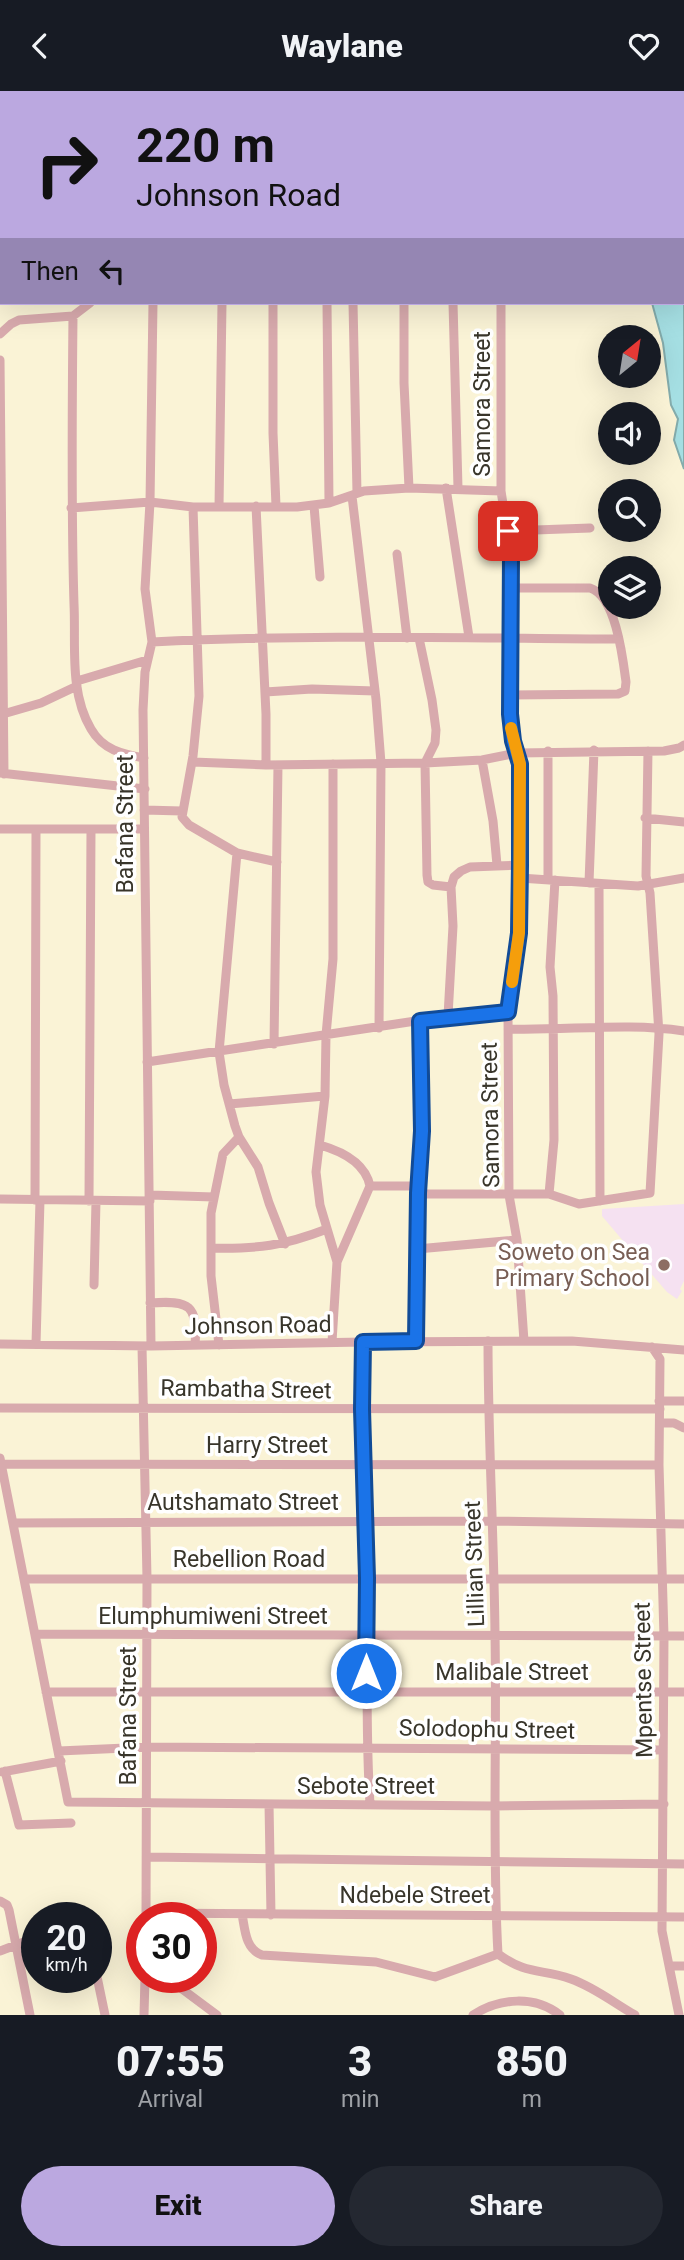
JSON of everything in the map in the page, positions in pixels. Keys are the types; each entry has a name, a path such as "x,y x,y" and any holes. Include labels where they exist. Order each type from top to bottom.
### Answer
{"street":[{"path":"2,332 11,324 30,318 73,316 87,305"},
{"name":"Bafana Street","path":"146,1902 148,1747 144,1407 150,1303 150,1198 144,686 152,642 145,589 150,502 153,305"},
{"path":"219,507 222,305"},
{"path":"274,305 275,506"},
{"path":"327,305 329,503"},
{"path":"353,305 354,495 381,763 379,1028"},
{"path":"404,305 409,488"},
{"path":"453,305 458,488"},
{"name":"Samora Street","path":"501,305 501,491 508,531 511,588 511,729 520,764 519,933 508,1012 509,1195 517,1240 524,1341"},
{"path":"73,316 71,508 77,684 85,718 102,743 121,754 144,758"},
{"path":"0,317 2,332"},
{"path":"0,360 2,774 145,789"},
{"path":"71,508 150,502 193,507 314,506 354,495 409,488 501,491"},
{"path":"446,488 468,636"},
{"path":"256,506 261,576 265,765"},
{"path":"314,506 320,577"},
{"path":"193,507 199,696 192,762 182,811 185,822 237,853 277,862"},
{"path":"508,531 590,528"},
{"path":"397,554 407,638"},
{"path":"510,695 622,693 626,682 611,613 602,595 595,589 511,588"},
{"path":"152,642 262,637 468,636 618,639"},
{"path":"419,638 436,730 435,743 425,763 428,881 433,885 451,887"},
{"path":"3,713 41,703 77,684 147,660"},
{"path":"265,692 312,689 375,691"},
{"path":"192,762 265,765 425,763 482,760 517,753 648,751 679,748 684,745"},
{"path":"589,883 594,750"},
{"path":"548,751 552,880 550,967 554,1030 554,1147 549,1194"},
{"path":"370,1186 509,1195 549,1194 579,1204 650,1193 659,1039 645,818 648,751"},
{"path":"482,760 492,813 497,865"},
{"path":"333,764 333,960 326,1035 325,1096 316,1177 337,1262"},
{"path":"274,1045 278,765"},
{"path":"144,810 182,811"},
{"path":"645,818 684,822"},
{"path":"0,829 144,829"},
{"path":"36,829 36,1344"},
{"path":"91,829 94,1285"},
{"path":"237,853 219,1052 229,1104 239,1137 258,1167 285,1244"},
{"path":"448,1016 453,926 451,887 456,874 465,869 520,865"},
{"path":"520,878 648,885 684,878"},
{"path":"599,884 600,1201"},
{"path":"147,1062 274,1045 448,1016 508,1012"},
{"path":"416,1341 422,1131 420,1021"},
{"path":"508,1029 658,1027 684,1031"},
{"path":"229,1104 325,1096"},
{"path":"219,1345 211,1276 210,1221 223,1154 239,1137"},
{"path":"320,1145 342,1152 352,1159 370,1186 337,1262 332,1342"},
{"path":"0,1199 92,1201 214,1197"},
{"path":"211,1248 246,1249 285,1244 327,1229"},
{"path":"417,1249 517,1240"},
{"path":"150,1303 174,1302 191,1310 196,1319 195,1345"},
{"name":"Lillian Street","path":"488,1341 496,1691 494,1748 498,1954"},
{"name":"Johnson Road","path":"0,1344 147,1346 580,1341 684,1350"},
{"path":"363,1342 362,1409 367,1578 366,1747 370,1804"},
{"name":"Mpentse Street","path":"651,1346 660,1359 659,1465 664,1636 663,1937 679,2015"},
{"name":"Rambatha Street","path":"0,1408 488,1409 660,1405 684,1402"},
{"path":"660,1423 674,1423 684,1428"},
{"path":"1,1461 60,1756"},
{"name":"Harry Street","path":"1,1461 144,1464 659,1465"},
{"name":"Autshamato Street","path":"13,1523 492,1521 684,1524"},
{"name":"Rebellion Road","path":"24,1579 684,1579"},
{"name":"Elumphumiweni Street","path":"36,1634 684,1636"},
{"name":"Malibale Street","path":"46,1692 684,1692"},
{"name":"Solodophu Street","path":"3,1772 60,1756 148,1747 663,1750"},
{"name":"Sebote Street","path":"60,1756 68,1803 495,1806 664,1804"},
{"path":"3,1772 19,1825 71,1823"},
{"path":"269,1804 271,1915"},
{"path":"147,1857 684,1864"},
{"path":"0,1901 7,1905 9,1910 27,2013"},
{"name":"Ndebele Street","path":"217,1914 684,1917"},
{"path":"242,1914 250,1946 262,1955 376,1962 435,1977 498,1954 526,1970 552,1973 583,1984 635,2015"},
{"path":"0,1951 21,1944"},
{"path":"670,1966 684,1966"},
{"path":"100,1993 105,2015"},
{"path":"144,2015 145,1993"},
{"path":"188,1993 218,2015"},
{"path":"473,2015 493,2005 521,2001 540,2003 559,2015"}],"shaded area":[{"name":"Soweto on Sea Primary School","path":"684,1204 684,1281 677,1299 667,1292 602,1216 602,1209"}],"water":[{"path":"653,305 684,305 684,469 674,440 678,419 671,405 662,325 658,325"}],"slow traffic":[{"path":"511,728 520,764 519,933 512,982"}],"place":[{"name":"Soweto on Sea Primary School","path":"664,1265"}],"route":[{"path":"366,1673 363,1342 416,1341 418,1193 422,1131 420,1021 448,1016 508,1012 519,933 520,764 511,729 511,555 508,531"}]}
